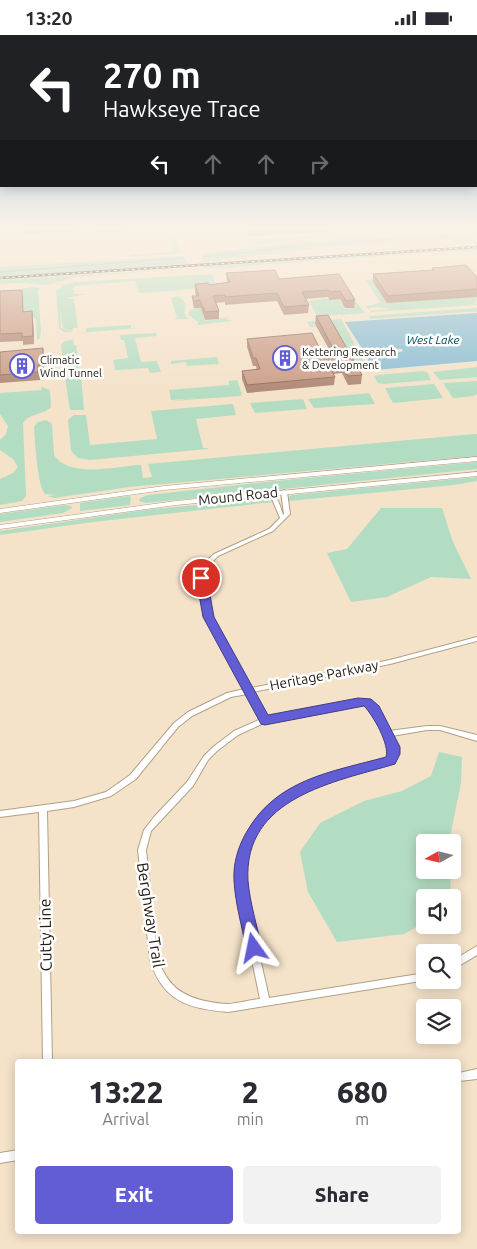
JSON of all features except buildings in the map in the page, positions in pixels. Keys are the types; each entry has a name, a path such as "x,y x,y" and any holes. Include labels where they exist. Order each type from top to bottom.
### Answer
{"main road":[{"name":"Mound Road","path":"0,511 148,490 477,459"},
{"name":"Mound Road","path":"0,527 140,507 477,474"},
{"path":"140,507 134,498 148,490"},
{"path":"61,519 73,513 76,508 74,504 68,501"}],"street":[{"path":"265,721 209,617 201,578 205,565 216,555 274,528 287,514 284,492"},
{"path":"268,493 274,498 282,518"},
{"name":"Heritage Parkway","path":"0,813 93,800 123,786 133,777 166,735 190,714 229,695 248,689 390,662 476,641"},
{"name":"Berghway Trail","path":"386,734 374,709 367,702 358,702 265,721 236,733 215,749 206,759 190,784 148,830 142,850 154,960 158,971 168,987 183,999 201,1006 228,1008 416,978"},
{"path":"265,1001 242,895 242,861 247,843 257,826 287,795 324,779 390,761 393,747 386,734 440,728 477,738"},
{"name":"Cutty Line","path":"43,808 47,1059"},
{"path":"461,960 477,950"},
{"path":"461,1077 477,1074"},
{"path":"0,1158 15,1156"}],"green space":[{"path":"63,286 77,286 73,286 74,294 86,294 66,298 74,299 78,328 73,328 72,331 63,328 60,311 61,328 73,332 64,332 59,328 56,291"},
{"path":"137,286 217,287 139,293"},
{"path":"369,286 378,286 387,303 465,297 472,291 477,297 477,301 474,302 477,305 371,312 390,309 374,307 368,309 366,306 381,303"},
{"path":"40,288 38,290 41,331 40,338 37,340 36,319 33,317 24,318 22,289"},
{"path":"178,296 185,303 184,313 188,319 173,319 177,318 171,298"},
{"path":"326,298 329,300 339,299 345,309 354,308 351,302 355,301 365,313 340,315 339,313 338,315 317,316 309,301"},
{"path":"201,308 205,321 229,317 226,319 232,321 198,325 198,322 188,314 190,309"},
{"path":"477,308 477,312 371,319 368,316"},
{"path":"341,319 366,365 352,366 327,323 314,324 315,327 310,327 307,322"},
{"path":"131,325 131,328 139,328 77,333 86,332 86,328"},
{"path":"156,333 157,336 135,338 141,362 157,361 161,372 150,373 148,368 115,370 113,360 128,358 124,340 121,340 120,335"},
{"path":"73,339 74,345 76,345 80,372 64,371 61,345 63,342"},
{"path":"217,357 219,364 187,366 186,362 171,364 171,361"},
{"path":"477,367 477,377 440,380 433,372"},
{"path":"427,372 431,380 382,384 378,383 374,377 377,375"},
{"path":"81,375 84,410 70,410 65,378"},
{"path":"237,380 242,394 240,396 171,401 196,398 171,400 169,390 229,385 229,381"},
{"path":"477,381 477,394 453,398 443,383"},
{"path":"434,384 443,398 393,403 385,388"},
{"path":"42,387 50,390 51,407 29,417 23,423 26,496 22,501 0,505 0,479 13,473 18,467 13,459 0,450 0,440 6,434 8,426 0,414 0,393 41,390"},
{"path":"369,393 375,404 314,408 308,399"},
{"path":"303,399 307,409 255,413 250,403"},
{"path":"233,404 236,415 196,419 203,448 209,448 207,449 90,460 78,458 71,451 68,420 74,415 86,415 90,445 157,439 151,411"},
{"path":"46,420 52,424 54,455 70,467 105,469 141,465 143,478 152,477 148,464 477,434 477,456 129,487 54,498 48,496 56,495 45,494 40,482 34,427 38,422"},
{"path":"477,462 477,469 146,503 139,501 140,498 148,495"},
{"path":"477,477 477,481 454,485 289,501 287,498 292,495"},
{"path":"131,497 130,505 80,511 80,503"},
{"path":"265,499 273,502 93,522 0,535 0,531 153,509"},
{"path":"66,505 72,508 63,513 0,522 0,514"},
{"path":"381,508 442,508 453,542 471,579 431,577 387,597 351,602 327,553 347,549"},
{"path":"439,752 462,757 461,783 451,834 416,834 416,879 450,879 451,889 416,889 416,927 404,934 337,942 308,892 300,852 320,823 364,801 402,791 431,776"}],"water":[{"name":"West Lake","path":"477,313 477,361 375,370 365,355 400,352 403,351 402,349 363,350 345,322"}],"place":[{"name":"Kettering Research & Development","path":"285,358"},
{"name":"Climatic Wind Tunnel","path":"22,366"}],"route":[{"path":"201,578 209,617 265,721 358,702 367,702 374,709 393,747 390,761 324,779 287,795 271,809 257,826 247,843 242,861 241,881 242,895 254,948"}]}
